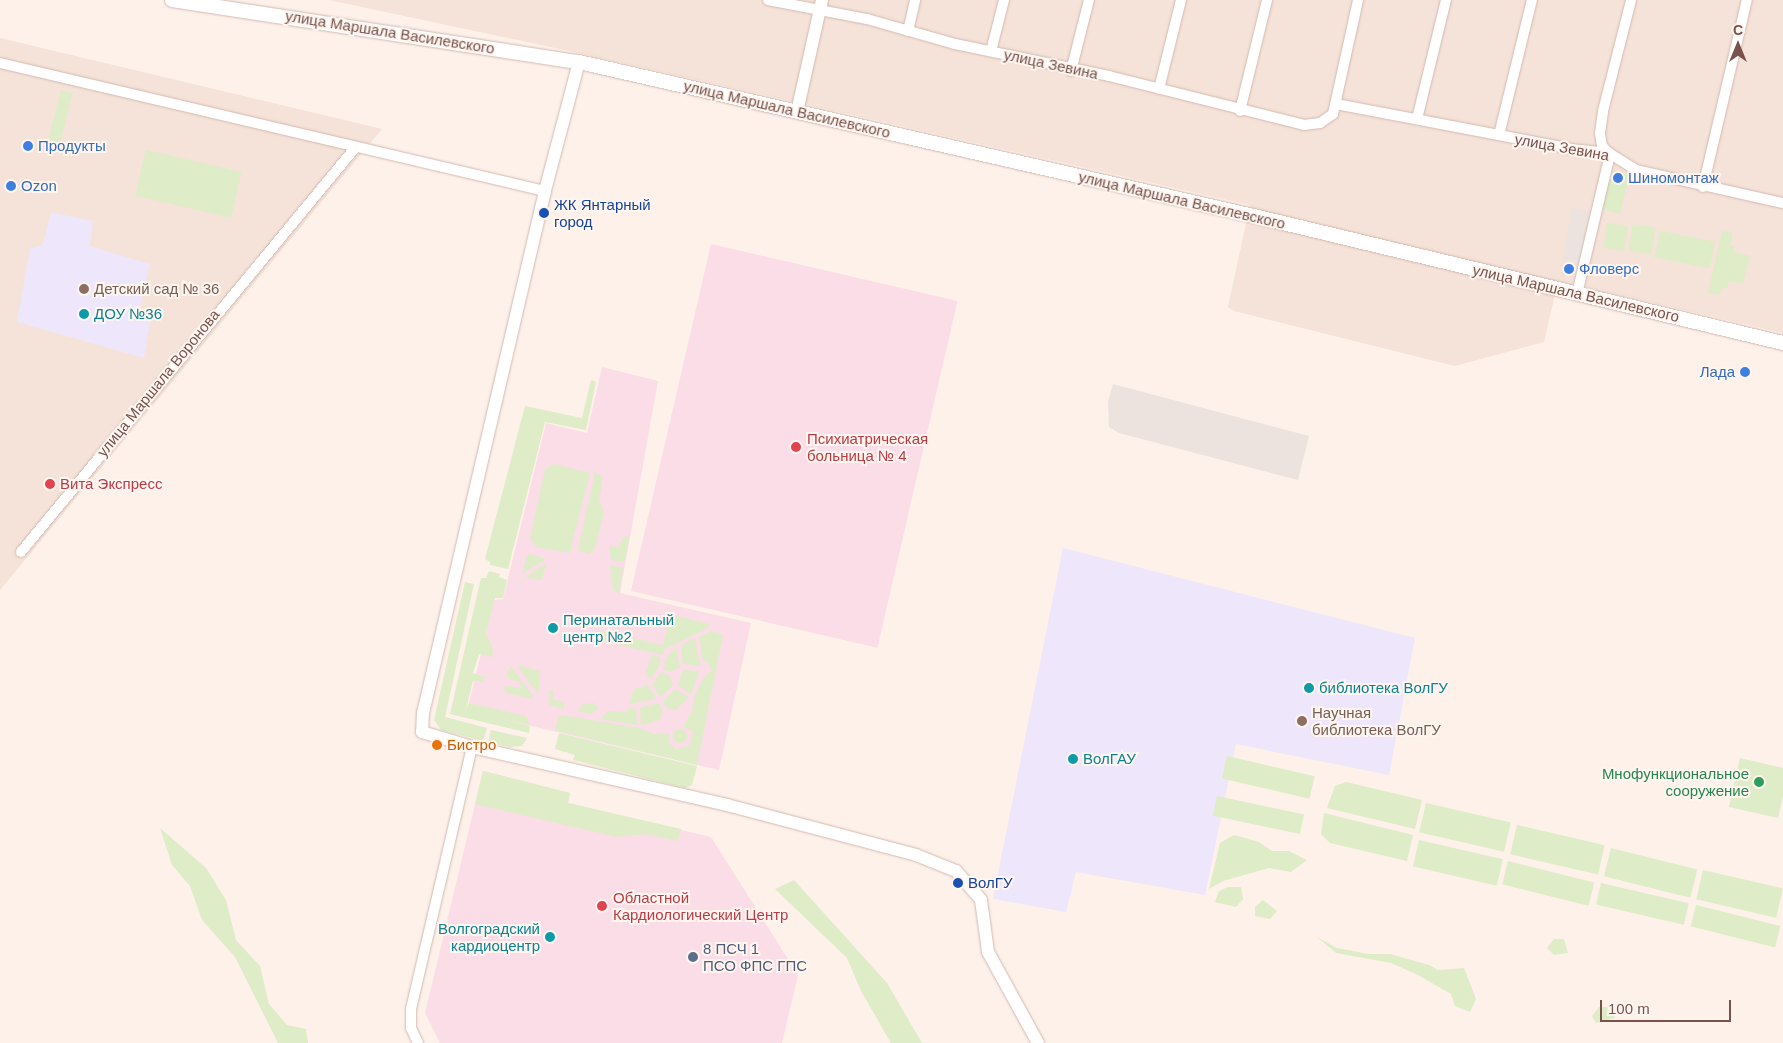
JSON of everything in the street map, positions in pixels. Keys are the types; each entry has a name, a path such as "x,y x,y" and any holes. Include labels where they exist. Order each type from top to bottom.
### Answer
{"main road":[{"name":"улица Маршала Василевского","path":"172,0 579,62 1783,343"}],"street":[{"name":"улица Зевина","path":"768,0 821,5 908,31 1071,71 1159,89 1304,126 1320,123 1330,114 1336,104 1571,149 1609,153 1636,170 1703,187 1783,203"},
{"path":"908,31 916,0"},
{"path":"991,51 1004,0"},
{"path":"1071,71 1089,0"},
{"path":"1159,89 1181,0"},
{"path":"1240,111 1267,0"},
{"path":"1336,104 1336,92 1358,0"},
{"path":"1417,119 1446,0"},
{"path":"1499,135 1532,0"},
{"path":"1577,294 1609,153 1602,146 1600,133 1631,0"},
{"path":"1703,187 1747,0"},
{"path":"797,112 821,5"},
{"path":"579,62 545,191 422,720 422,732 472,747 727,805 916,855 956,871 981,900 988,952 1038,1043"},
{"path":"0,63 355,148 545,191"},
{"name":"улица Маршала Воронова","path":"21,552 355,148"},
{"path":"418,1043 411,1028 411,1009 472,747"}],"shaded area":[{"path":"329,0 1783,0 1783,333 1558,281 1544,342 1455,366 1234,311 1228,307 1250,205 574,52"},
{"path":"0,38 382,129 0,590"},
{"path":"1571,208 1589,211 1581,262 1563,259"},
{"name":"Детский сад № 36","path":"51,212 93,221 90,246 150,264 138,314 151,316 144,358 17,322 30,249 43,244"},
{"name":"Психиатрическая больница № 4","path":"711,244 958,301 877,648 631,591"},
{"path":"602,367 658,381 620,593 751,623 719,770 467,711 494,600 503,599 546,423 587,433"},
{"path":"1113,384 1309,436 1298,480 1119,433 1109,427 1108,401"},
{"path":"1063,548 1415,638 1389,775 1236,744 1205,895 1076,872 1066,912 993,899"},
{"name":"Областной Кардиологический Центр","path":"483,771 570,793 568,803 711,837 798,975 782,1043 440,1043 425,1013"}],"green space":[{"path":"61,90 73,93 58,152 46,149"},
{"path":"146,150 241,172 231,218 135,196"},
{"path":"1609,170 1629,175 1620,214 1599,209"},
{"path":"1607,223 1628,226 1624,251 1604,248"},
{"path":"1633,224 1656,228 1651,255 1628,251"},
{"path":"1660,231 1715,242 1710,268 1655,258"},
{"path":"1722,231 1733,233 1730,245 1735,247 1734,252 1750,256 1743,283 1729,281 1727,288 1722,287 1719,295 1708,293"},
{"path":"591,380 596,382 586,430 545,422 508,569 490,565 490,562 485,559 525,406 582,418"},
{"path":"554,464 590,473 570,553 536,547 530,539 545,469"},
{"path":"595,472 603,477 599,502 604,511 595,550 588,554 578,550"},
{"path":"630,535 624,562 611,560 609,546 618,547 623,538"},
{"path":"529,554 546,559 522,574 526,558"},
{"path":"546,563 542,580 525,577"},
{"path":"610,565 623,568 619,593 613,590"},
{"path":"489,571 500,574 499,577 507,580 503,598 495,598 486,634 493,649 492,657 479,654 473,673 485,677 484,682 473,681 466,710 469,703 526,716 530,725 492,716 530,726 529,733 450,714 481,578 486,578"},
{"path":"465,582 474,584 445,717 487,728 483,741 441,730 434,720"},
{"path":"677,616 709,624 708,628 665,649 662,655 595,639 597,630 663,645 670,618"},
{"path":"712,631 723,635 697,765 555,730 558,718 562,715 639,728 654,734 670,733 668,741 675,749 690,746 693,732 683,726 692,712 694,697 702,680 711,671 709,663 703,660 699,637"},
{"path":"695,638 700,666 683,664 681,645"},
{"path":"676,647 680,667 671,672 663,669 667,657"},
{"path":"652,655 661,658 658,669 650,679 646,672"},
{"path":"517,665 540,671 538,695"},
{"path":"511,666 535,699 506,693 504,687 522,688 519,682 508,678 507,672"},
{"path":"683,670 699,671 691,694 678,685"},
{"path":"662,672 670,676 673,685 660,697 652,684"},
{"path":"648,685 656,699 629,704 634,689"},
{"path":"675,689 689,697 676,710 666,708 663,701"},
{"path":"549,690 554,691 553,699 565,703 563,709 549,705"},
{"path":"595,703 598,708 592,714 577,711 584,704"},
{"path":"658,703 663,710 660,720 641,725 640,708"},
{"path":"628,708 636,708 637,725 601,719 607,711 627,712"},
{"path":"677,729 683,729 687,736 683,743 677,743 673,739 673,733"},
{"path":"491,730 527,738 522,746 510,747 488,742"},
{"path":"559,733 697,766 692,785 685,788 573,760 575,755 555,749"},
{"path":"1227,756 1315,776 1310,799 1222,778"},
{"name":"Мнофункциональное сооружение","path":"1740,758 1783,768 1783,796 1778,818 1729,807"},
{"path":"483,771 570,793 568,803 681,829 678,841 645,834 617,837 475,804"},
{"path":"1346,782 1422,800 1415,829 1327,808 1335,786"},
{"path":"1217,796 1304,815 1300,834 1213,816"},
{"path":"1426,803 1511,823 1504,852 1419,832"},
{"path":"1324,813 1413,835 1407,861 1330,843 1321,834"},
{"path":"1517,825 1605,845 1598,874 1510,854"},
{"path":"160,828 206,868 226,900 236,940 260,966 269,1004 287,1025 306,1029 308,1043 278,1043 235,957 202,920 190,886 172,865"},
{"path":"1234,835 1259,842 1272,851 1289,851 1307,860 1291,872 1269,868 1223,881 1209,889 1220,843"},
{"path":"1419,840 1503,859 1497,886 1413,866"},
{"path":"1611,848 1697,870 1690,898 1604,876"},
{"path":"1508,861 1594,883 1589,906 1502,884"},
{"path":"1703,870 1783,888 1776,918 1696,899"},
{"path":"794,880 887,983 922,1043 891,1043 861,991 847,958 775,889"},
{"path":"1601,883 1689,903 1684,925 1596,904"},
{"path":"1228,887 1241,887 1243,899 1236,907 1215,902 1219,891"},
{"path":"1263,900 1277,911 1270,919 1255,916 1255,907"},
{"path":"1696,905 1780,926 1775,947 1691,926"},
{"path":"1317,937 1337,948 1368,954 1390,954 1429,965 1438,970 1464,968 1476,999 1470,1012 1455,1006 1451,994 1416,974 1391,963 1336,953"},
{"path":"1554,939 1564,939 1568,953 1554,955 1547,948"},
{"path":"1599,1007 1611,1007 1615,1018 1596,1023 1592,1016"}],"place":[{"name":"Продукты","path":"28,146"},
{"name":"Шиномонтаж","path":"1618,178"},
{"name":"Ozon","path":"11,186"},
{"name":"ЖК Янтарный город","path":"544,213"},
{"name":"Фловерс","path":"1569,269"},
{"name":"Детский сад № 36","path":"84,289"},
{"name":"ДОУ №36","path":"84,314"},
{"name":"Лада","path":"1745,372"},
{"name":"Психиатрическая больница № 4","path":"796,447"},
{"name":"Вита Экспресс","path":"50,484"},
{"name":"Перинатальный центр №2","path":"553,628"},
{"name":"библиотека ВолГУ","path":"1309,688"},
{"name":"Научная библиотека ВолГУ","path":"1302,721"},
{"name":"Бистро","path":"437,745"},
{"name":"ВолГАУ","path":"1073,759"},
{"name":"Мнофункциональное сооружение","path":"1759,782"},
{"name":"ВолГУ","path":"958,883"},
{"name":"Областной Кардиологический Центр","path":"602,906"},
{"name":"Волгоградский кардиоцентр","path":"550,937"},
{"name":"8 ПСЧ 1 ПСО ФПС ГПС","path":"693,957"}]}
